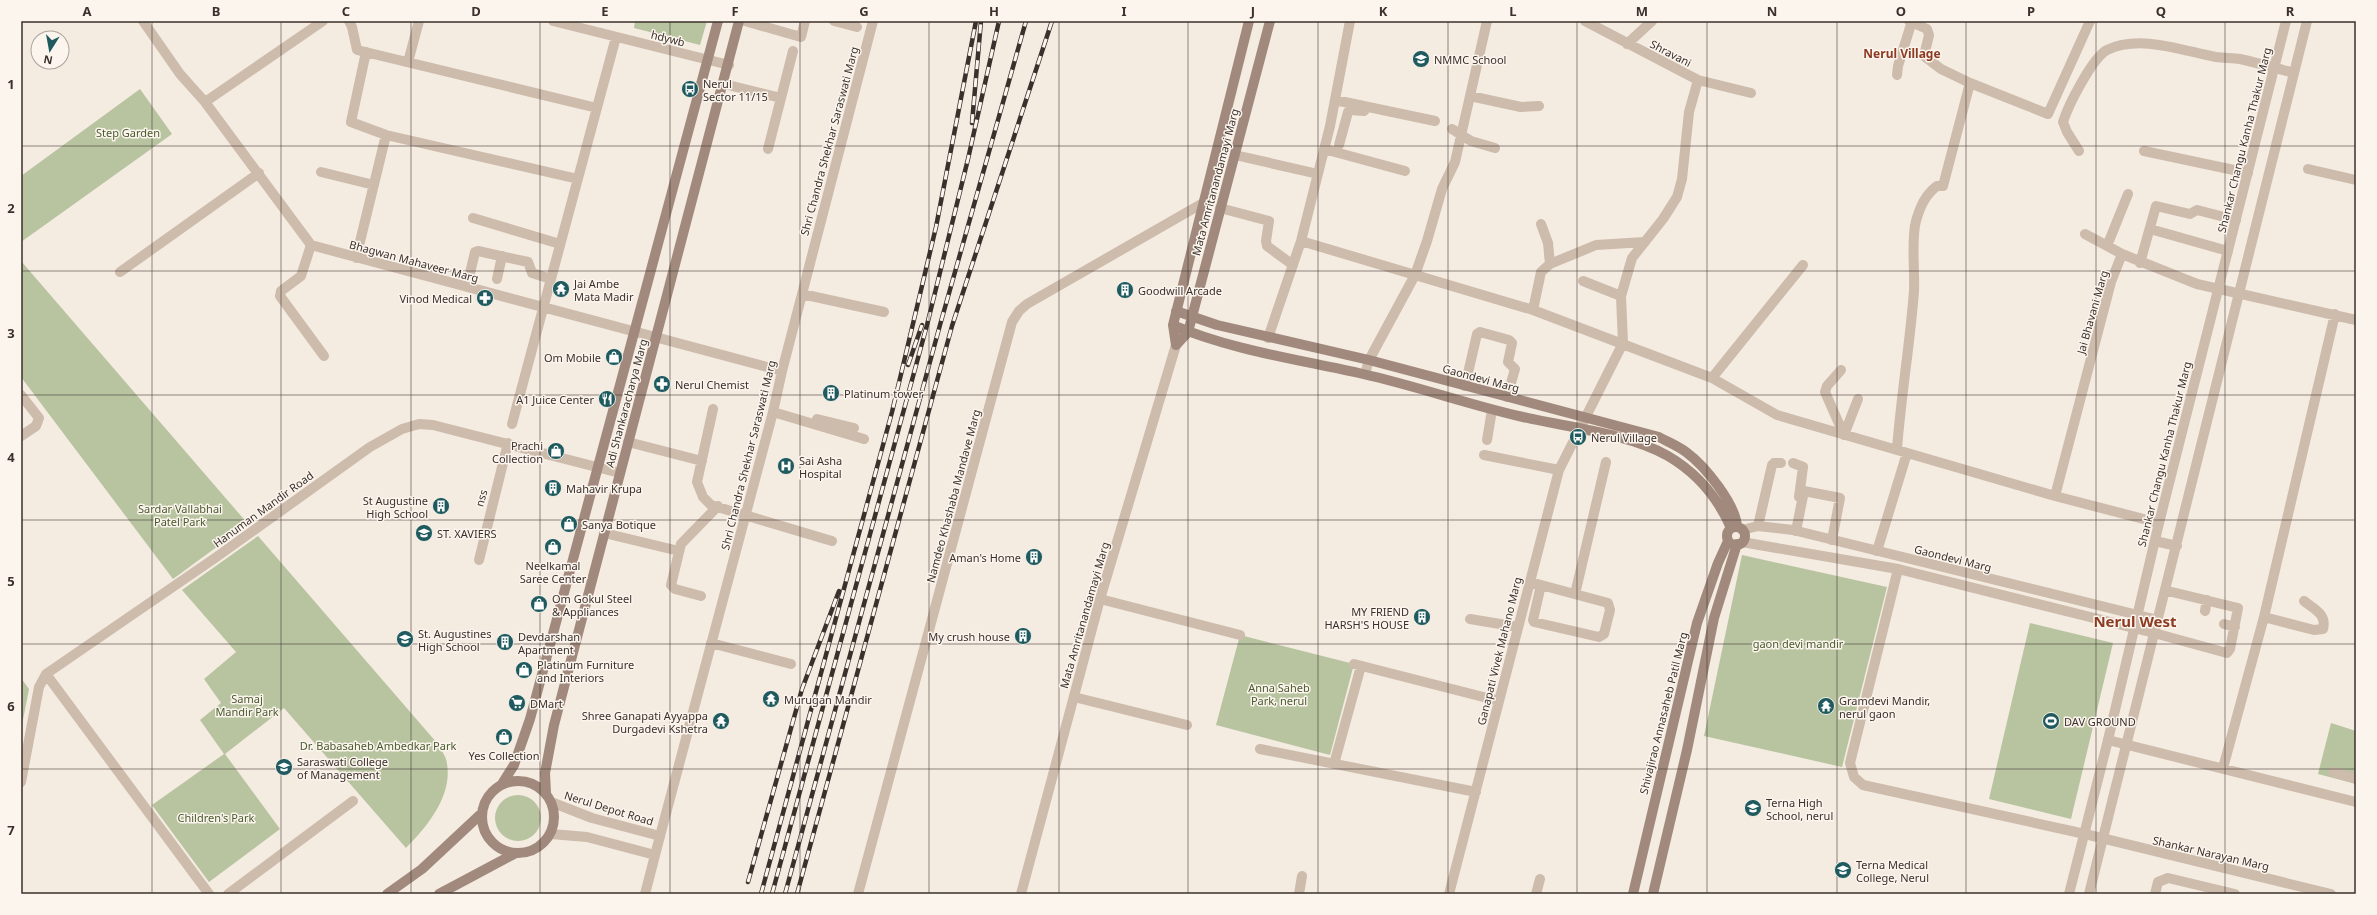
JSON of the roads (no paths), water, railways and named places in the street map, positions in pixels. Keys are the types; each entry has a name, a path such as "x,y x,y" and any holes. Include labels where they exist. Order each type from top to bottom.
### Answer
{"main road":[{"name":"Adi Shankaracharya Marg","path":"502,784 514,765 527,731 718,21"},
{"name":"Adi Shankaracharya Marg","path":"546,793 545,773 554,725 729,65 739,21"},
{"name":"Mata Amritanandamayi Marg","path":"1176,345 1173,325 1176,311 1249,21"},
{"name":"Mata Amritanandamayi Marg","path":"1176,345 1188,332 1270,21"},
{"name":"Gaondevi Marg","path":"1176,311 1192,315 1217,325 1268,338 1369,360 1585,419 1608,422 1659,437 1686,452 1706,472 1724,496 1736,517 1737,528"},
{"path":"1173,325 1188,332 1365,374 1492,410 1635,441 1668,455 1690,471 1715,498 1744,535 1735,542 1714,618 1687,750 1653,894"},
{"path":"1735,542 1728,533 1737,528"},
{"name":"Shivajirao Annasaheb Patil Marg","path":"1633,894 1697,623 1718,563 1735,542"},
{"path":"439,894 514,854 536,850 551,834 554,824 552,802 546,793 537,786 526,782 514,781 502,784 492,791 485,801 482,812 482,824 486,836 494,845 504,851 514,854"},
{"path":"387,894 422,868 482,812"}],"street":[{"path":"144,21 180,74 205,102 311,246 302,276 281,291 280,296 324,356"},
{"path":"205,102 323,21"},
{"path":"349,21 352,27 357,50 597,108"},
{"path":"408,62 419,21"},
{"name":"hdywb","path":"553,21 707,61 729,65"},
{"path":"745,21 801,37"},
{"path":"795,63 805,21"},
{"path":"834,21 857,27"},
{"name":"Shri Chandra Shekhar Saraswati Marg","path":"645,894 774,410 782,371 872,21"},
{"path":"1268,338 1291,263 1300,225 1315,174 1324,149 1350,21"},
{"path":"1365,374 1369,360 1415,275 1427,241 1442,189 1455,162 1457,131 1470,96 1487,21"},
{"name":"Shravani","path":"1585,21 1698,80 1751,93"},
{"path":"1627,44 1652,21"},
{"path":"1898,75 1898,66 1911,21 1927,29 1929,35 1924,56 1941,69 1970,83 2048,114 2090,21"},
{"name":"Shankar Changu Kanha Thakur Marg","path":"2069,894 2085,834 2134,629 2139,615 2159,523 2286,21"},
{"path":"2089,894 2307,21"},
{"path":"512,424 616,37"},
{"path":"2079,151 2067,132 2063,122 2078,89 2098,58 2107,50 2122,46 2163,46 2294,73"},
{"path":"768,149 793,51"},
{"path":"366,52 351,122 386,135 578,179"},
{"path":"1623,344 1621,296 1632,258 1663,220 1677,196 1682,179 1689,112 1698,80"},
{"path":"1897,449 1900,403 1912,314 1916,268 1915,223 1925,196 1937,186 1944,186 1970,83"},
{"path":"724,84 781,98"},
{"path":"1470,96 1521,107 1539,106"},
{"path":"1335,100 1352,107 1375,108 1435,121"},
{"path":"1339,145 1348,112 1352,107"},
{"path":"1457,131 1471,141 1495,148"},
{"path":"356,258 386,135"},
{"path":"1324,149 1405,171"},
{"path":"2144,151 2248,173"},
{"path":"1235,155 1315,174"},
{"path":"2308,169 2356,180"},
{"path":"321,172 374,185"},
{"path":"120,272 258,173"},
{"path":"1291,263 1301,241 1315,174"},
{"path":"2107,246 2128,194"},
{"name":"Namdeo Khashaba Mandave Marg","path":"858,894 1012,322 1019,311 1027,304 1203,202"},
{"path":"2140,263 2156,206 2190,214 2197,210 2236,220"},
{"path":"1220,208 1270,221 1266,241 1268,246 1291,263"},
{"path":"473,218 560,244"},
{"path":"1541,224 1548,243 1550,264"},
{"path":"2150,229 2228,251"},
{"path":"2085,234 2140,263 2218,290 2335,314 2356,320"},
{"path":"1301,241 1533,310 1712,378 1776,414 2054,496 2159,523"},
{"path":"1533,310 1541,272 1550,264 1596,245 1645,242"},
{"name":"Bhagwan Mahaveer Marg","path":"311,246 782,371"},
{"path":"470,273 475,252 478,251 528,262 532,274 551,279"},
{"name":"Jai Bhavani Marg","path":"2054,496 2111,282 2122,254"},
{"path":"496,279 502,256"},
{"path":"1712,378 1803,265"},
{"path":"1583,281 1621,296"},
{"path":"802,294 884,312"},
{"path":"2223,768 2264,617 2335,314"},
{"path":"1465,386 1477,334 1480,332 1509,340 1512,344 1508,362 1515,369 1507,397"},
{"name":"Ganapati Vivek Mahano Marg","path":"1449,894 1559,470 1578,429 1585,419 1623,344"},
{"name":"Mata Amritanandamayi Marg","path":"1021,894 1100,599 1176,345"},
{"path":"1841,370 1827,386 1825,392 1844,435"},
{"path":"21,396 39,418 36,426 21,436"},
{"path":"1844,435 1858,399"},
{"path":"713,409 697,482 703,497 711,505 746,514 832,541"},
{"path":"774,410 854,428"},
{"path":"774,410 864,439"},
{"path":"1487,440 1492,410"},
{"name":"Hanuman Mandir Road","path":"46,674 215,558 370,447 402,430 419,424 432,425 508,443 620,473"},
{"path":"628,442 702,461"},
{"name":"nss","path":"479,560 508,443"},
{"path":"1877,552 1907,453"},
{"path":"1484,455 1559,470"},
{"path":"1575,594 1606,462"},
{"path":"1758,526 1772,465 1774,463 1781,464"},
{"path":"1793,463 1803,467 1804,471 1795,531"},
{"path":"1795,531 1804,491 1840,498 1832,540"},
{"path":"701,596 675,589 671,585 681,544 718,506"},
{"name":"Gaondevi Marg","path":"1737,528 1758,526 1795,531 2158,620"},
{"path":"604,533 679,551"},
{"path":"2155,541 2177,546"},
{"path":"1735,542 1898,569 2227,652 2235,627 2238,608 2165,592"},
{"name":"Shankar Narayan Marg","path":"1898,569 1850,763 1854,777 1863,784 2085,834 2102,840 2332,894"},
{"path":"1530,582 1608,603 1611,606 1602,637 1534,622 1541,585"},
{"path":"1100,599 1240,635"},
{"path":"2205,611 2207,600"},
{"path":"2264,617 2314,630 2323,629 2325,621 2323,616 2304,601"},
{"path":"1470,618 1518,627"},
{"path":"2224,624 2235,627"},
{"path":"711,642 791,664"},
{"path":"1334,764 1358,665 1499,701"},
{"path":"21,782 39,687 46,674 209,894"},
{"path":"1074,697 1187,725"},
{"path":"2108,740 2356,802"},
{"path":"1260,749 1476,792"},
{"path":"2333,772 2356,779"},
{"path":"228,894 353,801"},
{"name":"Nerul Depot Road","path":"552,802 592,818 660,836"},
{"path":"551,834 587,837 656,855"},
{"path":"1299,894 1302,876"},
{"path":"2155,894 2158,882 2168,878 2216,892 2235,894"},
{"path":"1536,894 1540,879"}],"railway":[{"path":"761,894 892,412 936,227 976,21"},
{"path":"972,123 981,21"},
{"path":"772,894 927,325 968,159 999,21"},
{"path":"785,894 940,325 1026,21"},
{"path":"797,894 952,326 1052,21"},
{"path":"908,365 922,325"},
{"path":"748,882 802,689 839,591"}],"place":[{"name":"NMMC School","path":"1421,59"},
{"name":"Nerul Sector 11/15","path":"690,89"},
{"name":"Jai Ambe Mata Madir","path":"561,289"},
{"name":"Goodwill Arcade","path":"1125,290"},
{"name":"Vinod Medical","path":"485,298"},
{"name":"Om Mobile","path":"614,357"},
{"name":"Nerul Chemist","path":"662,384"},
{"name":"Platinum tower","path":"831,393"},
{"name":"A1 Juice Center","path":"607,399"},
{"name":"Nerul Village","path":"1578,437"},
{"name":"Prachi Collection","path":"556,451"},
{"name":"Sai Asha Hospital","path":"786,466"},
{"name":"Mahavir Krupa","path":"553,488"},
{"name":"St Augustine High School","path":"441,506"},
{"name":"Sanya Botique","path":"569,524"},
{"name":"ST. XAVIERS","path":"424,533"},
{"name":"Neelkamal Saree Center","path":"553,547"},
{"name":"Aman's Home","path":"1034,557"},
{"name":"Om Gokul Steel & Appliances","path":"539,604"},
{"name":"MY FRIEND HARSH'S HOUSE","path":"1422,617"},
{"name":"My crush house","path":"1023,636"},
{"name":"St. Augustines High School","path":"405,639"},
{"name":"Devdarshan Apartment","path":"505,642"},
{"name":"Platinum Furniture and Interiors","path":"524,670"},
{"name":"Murugan Mandir","path":"771,699"},
{"name":"DMart","path":"517,703"},
{"name":"Gramdevi Mandir, nerul gaon","path":"1826,706"},
{"name":"Shree Ganapati Ayyappa Durgadevi Kshetra","path":"721,721"},
{"name":"DAV GROUND","path":"2051,721"},
{"name":"Yes Collection","path":"504,737"},
{"name":"Saraswati College of Management","path":"284,767"},
{"name":"Terna High School, nerul","path":"1753,808"},
{"name":"Terna Medical College, Nerul","path":"1843,870"}],"district":[{"name":"Nerul Village","path":"1902,53"},
{"name":"Nerul West","path":"2135,621"}],"park label":[{"name":"Step Garden","path":"128,132"},
{"name":"Sardar Vallabhai Patel Park","path":"180,514"},
{"name":"gaon devi mandir","path":"1798,643"},
{"name":"Anna Saheb Park, nerul","path":"1279,693"},
{"name":"Samaj Mandir Park","path":"247,704"},
{"name":"Dr. Babasaheb Ambedkar Park","path":"378,745"},
{"name":"Children's Park","path":"216,817"}]}
